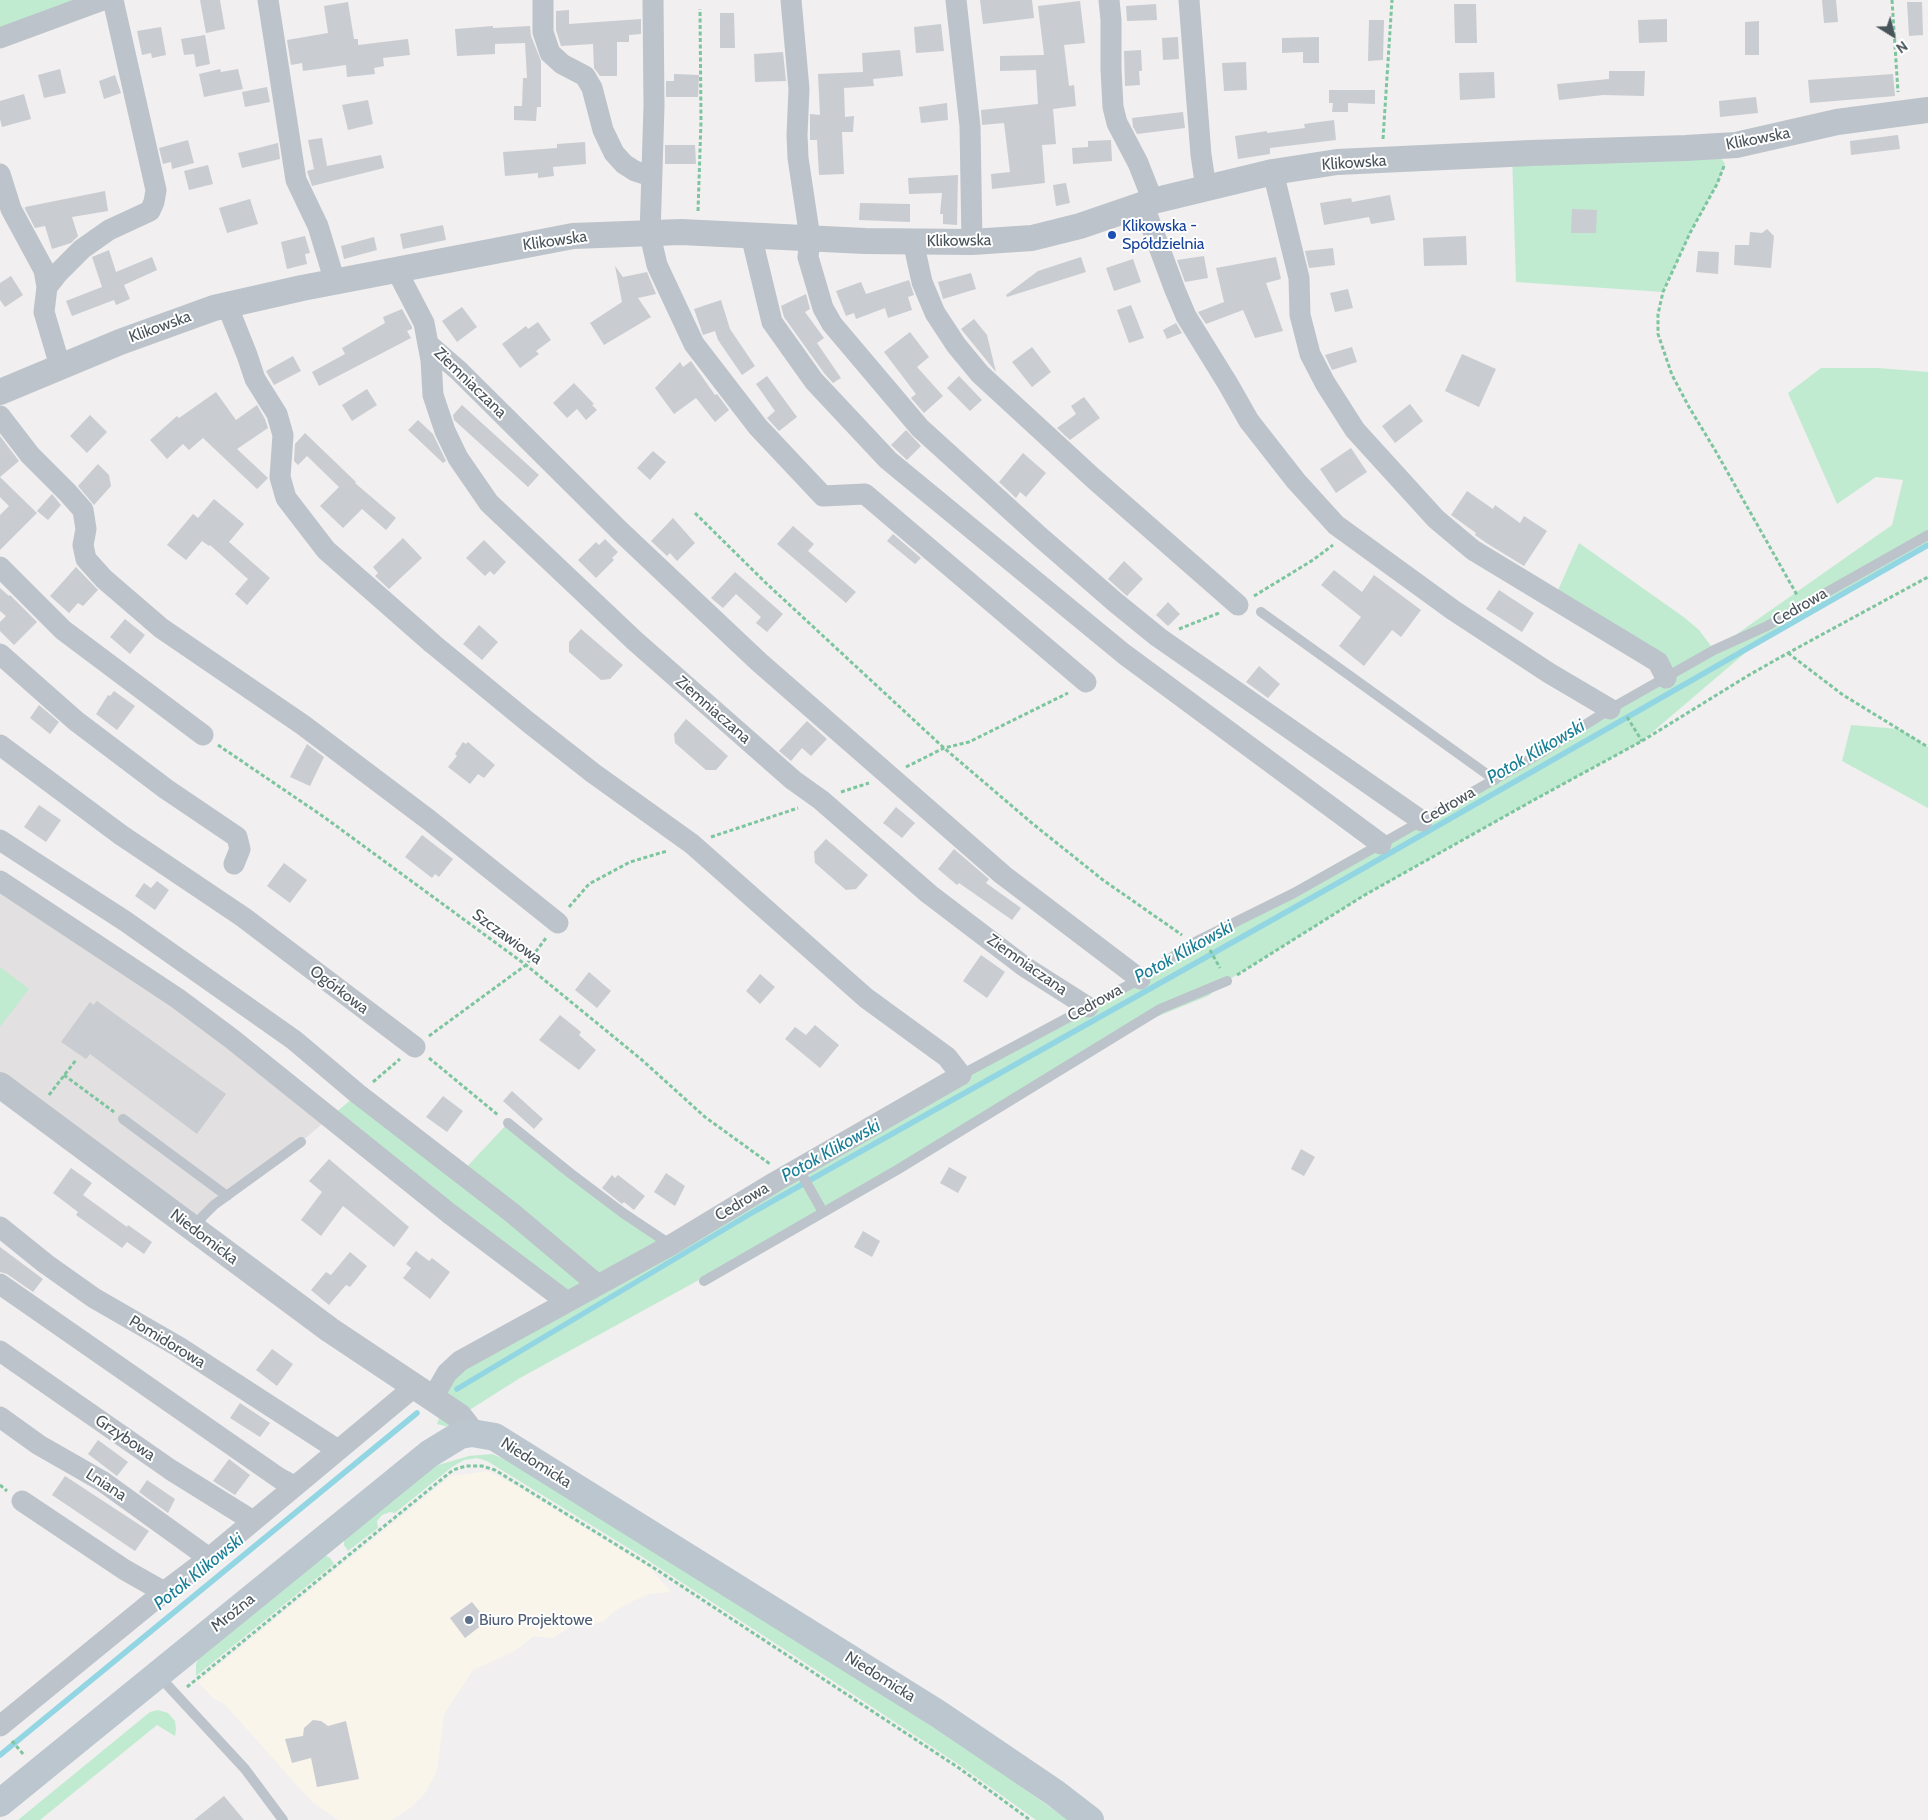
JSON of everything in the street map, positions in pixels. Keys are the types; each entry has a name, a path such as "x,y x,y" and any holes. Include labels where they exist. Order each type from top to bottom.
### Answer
{"main road":[{"name":"Mroźna","path":"0,1804 429,1454 460,1436 472,1433"},
{"name":"Niedomicka","path":"472,1433 495,1437 929,1708 1055,1793 1090,1820"}],"street":[{"path":"0,38 103,0"},
{"path":"47,287 82,249 109,230 150,211 154,202 156,190 113,0"},
{"path":"268,0 296,180 318,226 334,282"},
{"path":"543,0 543,32 550,53 562,64 585,76 592,88 603,130 614,154 635,171 651,176"},
{"path":"653,0 654,106 650,235 657,265 694,344 758,427 823,496 865,494 1086,682"},
{"path":"791,0 799,89 798,158 810,238 808,257 823,308 832,324 920,428 1039,536 1158,637 1422,821"},
{"path":"956,0 970,126 972,242"},
{"path":"1109,0 1112,20 1111,69 1113,107 1117,123 1138,163 1174,290 1186,316 1249,421 1296,480 1336,525 1453,610 1549,673 1614,706"},
{"path":"1189,0 1201,155 1206,188"},
{"name":"Klikowska","path":"0,392 60,366 176,321 227,306 334,282 572,236 697,233 972,242 1032,238 1080,226 1148,202 1273,172 1337,162 1736,145 1837,122 1928,110"},
{"path":"1273,172 1299,278 1300,315 1310,354 1355,430 1436,519 1473,550 1658,662 1666,678"},
{"path":"0,174 11,209 44,270 47,287 44,312 60,366"},
{"path":"751,235 772,322 814,381 888,460 1124,654 1382,844"},
{"path":"913,241 922,282 934,313 980,374 1093,478 1238,605"},
{"name":"Ziemniaczana","path":"398,270 424,324 433,395 445,431 458,458 489,503 635,641 793,780 821,800 936,900 1025,967 1088,1007"},
{"path":"227,306 248,356 255,379 277,414 283,435 280,477 286,498 326,550 433,644 528,722 593,773 692,844 866,998 947,1057 961,1075"},
{"name":"Ziemniaczana","path":"428,344 459,371 621,532 759,662 1003,875 1140,979"},
{"path":"0,416 30,455 82,510 86,529 83,545 86,559 104,579 161,628 310,731 429,820 558,923"},
{"path":"0,567 63,630 203,735"},
{"path":"0,654 8,664 90,732 166,789 237,836 240,849 234,864"},
{"name":"Ogórkowa","path":"0,745 121,835 243,917 415,1047"},
{"path":"0,840 125,921 294,1040 337,1074 358,1094 511,1212 598,1285"},
{"path":"0,882 177,998 450,1214 567,1302"},
{"name":"Cedrowa","path":"0,1726 164,1592 209,1558 338,1450 423,1393 460,1361 671,1245 798,1168 961,1075"},
{"name":"Niedomicka","path":"0,1085 330,1330 462,1419 472,1433"},
{"name":"Pomidorowa","path":"0,1227 46,1264 94,1298 179,1347 338,1450"},
{"path":"0,1284 279,1478 294,1486"},
{"name":"Grzybowa","path":"0,1351 171,1470 253,1521"},
{"name":"Lniana","path":"0,1417 39,1445 102,1481 209,1558"},
{"path":"22,1501 125,1570 164,1592"}],"lane":[{"name":"Cedrowa","path":"961,1075 1140,979 1198,941 1294,893 1382,844 1542,753 1614,706 1714,650 1767,626 1928,536"},
{"path":"1261,612 1495,780"},
{"path":"704,1281 897,1170 1160,1009 1227,981"},
{"path":"123,1119 227,1196"},
{"path":"508,1123 570,1174 671,1245"},
{"path":"195,1229 202,1217 214,1205 301,1142"},
{"path":"798,1168 823,1212"},
{"path":"158,1674 245,1770 284,1820"}],"path":[{"path":"1381,160 1392,0"},
{"path":"1892,0 1900,113"},
{"path":"697,233 701,121 700,9"},
{"path":"1714,146 1725,164 1717,184 1690,234 1663,292 1658,314 1658,334 1672,374 1689,407 1802,605"},
{"path":"695,513 767,584 944,748 1103,880 1198,941 1227,981 1363,896 1532,801 1642,742 1788,652 1928,577"},
{"path":"1788,652 1843,695 1928,747"},
{"path":"1614,706 1642,742"},
{"name":"Szczawiowa","path":"203,735 324,817 526,965 642,1060 705,1117 769,1163 775,1182"},
{"path":"415,1047 508,1123"},
{"path":"45,1100 76,1060"},
{"path":"64,1075 123,1119"},
{"path":"177,1695 453,1470 466,1466 482,1466 495,1470 654,1568 959,1768 1030,1820"}],"shaded area":[{"path":"0,882 329,1118 301,1142 214,1205 195,1229 0,1085"},
{"path":"488,1471 517,1486 650,1568 671,1592 650,1594 633,1601 616,1610 604,1621 594,1624 581,1617 553,1638 534,1636 513,1652 473,1670 444,1714 437,1771 426,1792 411,1807 392,1820 338,1820 312,1802 223,1703 214,1699 198,1682 451,1476"}],"green space":[{"path":"0,0 103,0 0,38"},
{"path":"1714,146 1725,164 1717,184 1690,233 1663,292 1516,282 1512,153"},
{"path":"1821,368 1878,368 1928,372 1928,545 1758,642 1642,741 1363,896 1227,981 1208,996 1141,1023 823,1212 520,1378 460,1416 472,1433 437,1424 451,1381 447,1373 567,1302 329,1118 358,1094 461,1173 508,1123 671,1245 1203,939 1665,678 1554,599 1579,543 1685,618 1699,630 1714,650 1892,525 1903,480 1876,477 1837,504 1788,393"},
{"path":"1851,725 1899,729 1928,747 1928,808 1842,761"},
{"path":"0,967 29,989 0,1027"},
{"path":"492,1454 518,1465 970,1750 1068,1820 1036,1820 958,1764 830,1679 638,1554 487,1461 477,1458 464,1460 452,1467 395,1513 390,1512 382,1515 377,1521 378,1528 348,1551 344,1545 344,1535 428,1468 469,1456"},
{"path":"323,1554 330,1558 334,1564 196,1676 196,1664 200,1655"},
{"path":"158,1710 168,1713 175,1721 175,1736 157,1725 40,1820 18,1820 150,1712"}],"building":[{"path":"200,0 220,0 225,29 206,33"},
{"path":"980,0 1032,0 1034,18 983,24"},
{"path":"1822,0 1836,0 1838,22 1824,23"},
{"path":"1080,1 1085,43 1064,45 1069,86 1074,85 1076,106 1053,109 1056,144 1042,145 1045,183 992,189 991,174 1010,172 1004,123 982,125 981,110 1038,104 1036,70 1000,71 1000,56 1044,55 1038,6"},
{"path":"348,2 354,39 358,39 358,45 408,39 410,55 383,58 384,66 374,68 375,74 347,77 346,65 303,71 302,63 291,65 287,40 328,33 324,6"},
{"path":"1907,2 1922,2 1923,35 1909,36"},
{"path":"1156,4 1157,20 1127,21 1126,6"},
{"path":"1454,4 1476,4 1477,43 1455,43"},
{"path":"569,10 569,24 641,19 641,34 629,35 629,42 617,42 617,76 600,76 594,68 593,44 561,46 556,30 556,11"},
{"path":"720,13 734,13 735,48 720,48"},
{"path":"1667,19 1667,42 1639,43 1638,20"},
{"path":"1369,20 1384,20 1383,60 1368,61"},
{"path":"1759,21 1759,55 1745,55 1745,22"},
{"path":"941,24 944,51 916,53 914,27"},
{"path":"493,26 493,28 530,26 531,36 541,61 541,107 537,107 536,121 514,120 514,106 522,106 523,78 527,78 525,43 495,44 495,54 457,56 455,29"},
{"path":"161,27 166,55 152,58 151,53 142,55 137,31"},
{"path":"205,35 210,64 196,67 194,54 184,55 181,39"},
{"path":"1178,37 1179,59 1163,60 1162,38"},
{"path":"1319,37 1319,63 1303,63 1303,52 1282,53 1282,38"},
{"path":"900,50 903,76 873,79 874,86 844,88 845,117 854,116 853,132 842,132 844,174 819,175 817,140 810,140 810,114 820,115 818,74 863,72 862,53"},
{"path":"1141,50 1142,71 1139,71 1140,85 1125,86 1124,51"},
{"path":"783,52 786,81 755,82 754,54"},
{"path":"1246,62 1247,90 1224,91 1222,63"},
{"path":"60,69 66,93 44,98 38,75"},
{"path":"220,69 221,72 238,69 243,89 204,97 199,74"},
{"path":"1609,71 1645,71 1644,96 1603,95 1559,100 1557,84 1609,79"},
{"path":"1494,72 1495,98 1460,100 1459,73"},
{"path":"674,74 699,75 698,97 666,97 666,81 674,81"},
{"path":"1893,74 1895,96 1810,103 1808,80"},
{"path":"115,75 121,93 104,99 99,81"},
{"path":"267,87 270,102 245,107 242,92"},
{"path":"1329,90 1375,90 1375,104 1348,103 1348,112 1332,112 1333,103 1329,103"},
{"path":"24,94 31,119 2,127 0,101"},
{"path":"1756,97 1758,113 1720,117 1719,101"},
{"path":"368,100 373,124 348,130 342,105"},
{"path":"947,103 948,120 921,123 919,107"},
{"path":"1183,112 1185,128 1137,134 1133,127 1132,118"},
{"path":"1334,120 1336,140 1270,148 1270,154 1238,159 1235,136 1305,128 1304,124"},
{"path":"1898,135 1900,149 1851,155 1850,141"},
{"path":"322,138 327,166 381,155 384,168 312,186 307,171 314,169 308,140"},
{"path":"188,140 194,163 172,169 171,162 163,164 159,148"},
{"path":"1111,140 1112,161 1073,164 1072,148 1088,147 1088,141"},
{"path":"585,142 586,164 553,167 554,176 538,178 538,173 505,176 503,152 557,148 557,144"},
{"path":"278,143 280,159 242,168 238,153"},
{"path":"665,145 695,145 696,164 665,164"},
{"path":"208,165 213,184 189,190 184,171"},
{"path":"958,175 957,225 943,224 943,214 940,214 942,193 909,194 908,178"},
{"path":"1066,183 1070,203 1056,206 1053,185"},
{"path":"105,191 108,211 72,217 78,236 71,243 52,249 45,226 35,228 25,209 25,207"},
{"path":"1390,195 1395,220 1371,224 1369,217 1324,225 1320,203 1351,198 1352,202"},
{"path":"250,199 258,224 227,233 219,208"},
{"path":"860,203 910,204 910,222 859,220"},
{"path":"1572,209 1597,210 1596,233 1571,233"},
{"path":"443,225 446,240 403,249 400,234"},
{"path":"1767,229 1774,236 1771,268 1734,265 1735,245 1749,245 1750,232 1762,233"},
{"path":"305,236 310,253 305,254 307,264 287,269 281,242"},
{"path":"1466,236 1467,265 1424,266 1423,238"},
{"path":"374,237 377,250 344,259 341,246"},
{"path":"1333,248 1335,265 1309,268 1305,251"},
{"path":"109,250 116,272 152,257 157,270 124,285 130,299 116,305 114,300 72,316 66,301 102,287 92,257"},
{"path":"1698,251 1719,252 1718,274 1696,272"},
{"path":"1204,256 1208,278 1185,282 1177,260"},
{"path":"1081,257 1086,272 1007,297 1006,295 1038,271"},
{"path":"1276,257 1281,279 1266,283 1283,331 1255,338 1243,310 1206,324 1198,312 1224,302 1216,268"},
{"path":"1133,259 1141,282 1114,291 1106,268"},
{"path":"615,266 623,277 647,272 656,294 638,298 651,317 604,345 590,323 622,302"},
{"path":"971,273 976,289 943,299 938,282"},
{"path":"11,276 23,295 5,307 0,300 0,283"},
{"path":"909,280 914,295 908,297 912,310 888,318 885,308 856,319 854,313 846,316 836,291 861,282 866,294"},
{"path":"1348,289 1353,308 1335,312 1330,293"},
{"path":"806,294 810,309 805,312 824,338 817,343 841,378 833,383 784,317 781,306"},
{"path":"721,300 730,329 755,366 742,375 718,340 715,331 703,335 694,309"},
{"path":"1131,305 1144,338 1129,343 1117,310"},
{"path":"462,307 477,327 457,342 442,321"},
{"path":"402,309 412,327 412,329 407,331 411,338 319,386 312,372 345,354 342,348 385,323 383,317"},
{"path":"974,319 987,335 996,372 961,329"},
{"path":"538,322 551,340 536,351 539,354 520,368 502,344 526,326 528,329"},
{"path":"1176,323 1182,333 1167,339 1163,330"},
{"path":"910,332 929,357 917,367 943,396 924,413 911,398 916,394 884,352"},
{"path":"1032,347 1051,372 1032,387 1012,362"},
{"path":"1352,347 1357,362 1332,370 1325,355"},
{"path":"1462,354 1496,369 1479,407 1445,391"},
{"path":"293,356 301,371 274,385 266,371"},
{"path":"691,361 715,395 717,394 729,410 715,422 696,398 674,414 655,388 680,362 683,367"},
{"path":"767,376 797,417 779,431 767,418 775,411 756,384"},
{"path":"959,376 982,400 970,411 947,388"},
{"path":"574,383 594,404 592,405 597,410 586,420 577,409 567,418 553,403"},
{"path":"367,389 377,405 352,421 342,405"},
{"path":"216,392 236,420 257,405 265,419 268,428 237,449 268,478 257,489 203,438 189,450 183,444 167,459 150,440 177,416 179,418"},
{"path":"1084,397 1100,418 1070,440 1057,428 1076,414 1071,406"},
{"path":"1410,404 1423,421 1395,443 1382,426"},
{"path":"462,405 539,475 528,487 454,420 453,415"},
{"path":"90,415 107,432 87,453 70,436"},
{"path":"418,420 433,434 446,461 443,463 408,430"},
{"path":"906,430 921,446 907,460 891,445"},
{"path":"305,433 355,483 396,518 386,530 362,509 343,528 320,506 339,487 307,456 298,465 294,461 295,444"},
{"path":"0,436 19,461 0,477"},
{"path":"1351,448 1367,472 1336,493 1320,469"},
{"path":"653,451 666,462 650,480 637,468"},
{"path":"1023,453 1046,473 1026,497 1020,492 1016,498 999,482"},
{"path":"98,464 109,475 111,486 94,505 78,486"},
{"path":"0,477 37,513 0,550 0,515 9,506 0,497"},
{"path":"1467,491 1493,509 1495,505 1520,523 1524,516 1547,531 1524,566 1475,535 1476,533 1451,515"},
{"path":"52,494 61,505 48,520 37,511"},
{"path":"214,499 244,524 229,542 270,578 247,605 235,594 248,579 210,545 202,541 186,560 167,545 193,514 198,518"},
{"path":"673,518 695,543 677,561 670,553 667,556 651,541"},
{"path":"793,526 814,544 808,551 856,592 846,603 777,544"},
{"path":"893,534 921,558 915,564 887,541"},
{"path":"403,538 422,558 389,589 375,576 378,573 373,567"},
{"path":"605,539 618,552 612,558 614,560 596,578 578,560 596,542 599,545"},
{"path":"484,540 506,562 494,575 490,571 485,576 466,558"},
{"path":"1124,561 1143,579 1127,596 1108,579"},
{"path":"76,567 98,590 83,606 78,603 69,613 50,596"},
{"path":"1334,570 1362,592 1374,575 1421,610 1401,637 1392,630 1364,666 1339,646 1361,617 1321,585"},
{"path":"735,572 783,614 767,632 756,623 761,617 736,594 723,608 711,598"},
{"path":"0,588 10,595 37,622 14,645 0,631 0,622 6,616 0,611"},
{"path":"1499,590 1534,613 1522,632 1486,609"},
{"path":"1168,602 1180,614 1168,626 1156,615"},
{"path":"125,619 145,635 130,654 110,637"},
{"path":"479,625 498,642 482,660 463,644"},
{"path":"581,629 623,665 610,679 601,680 569,652 569,642"},
{"path":"1259,666 1280,684 1268,698 1246,682"},
{"path":"114,691 135,706 117,730 96,714 108,695 110,696"},
{"path":"39,705 59,722 50,734 30,718"},
{"path":"686,719 728,756 716,770 706,770 675,743 674,734"},
{"path":"807,721 827,739 811,756 802,748 791,761 779,751"},
{"path":"463,742 466,744 468,742 495,765 484,778 478,774 470,784 448,767 457,756 455,754"},
{"path":"307,744 324,757 310,786 290,777"},
{"path":"39,805 61,820 46,842 24,827"},
{"path":"896,807 915,823 902,838 883,823"},
{"path":"422,835 453,859 439,877 435,874 432,878 405,857"},
{"path":"826,839 868,875 856,889 846,890 815,863 814,852"},
{"path":"954,849 989,879 986,883 1021,908 1012,920 959,883 957,885 938,869"},
{"path":"284,863 307,880 290,903 267,886"},
{"path":"157,881 169,890 155,910 135,896 144,883 151,888"},
{"path":"981,955 1005,972 987,998 963,981"},
{"path":"589,972 611,991 597,1008 575,990"},
{"path":"760,974 775,987 760,1004 746,991"},
{"path":"97,1001 226,1094 197,1134 90,1054 86,1059 61,1042 90,1002 93,1005"},
{"path":"560,1015 581,1032 579,1035 596,1050 579,1070 539,1040"},
{"path":"815,1025 839,1045 820,1068 785,1039 795,1027 806,1035"},
{"path":"512,1091 543,1119 534,1129 503,1101"},
{"path":"443,1096 463,1111 447,1132 426,1117"},
{"path":"1301,1149 1315,1157 1304,1176 1291,1169"},
{"path":"329,1159 409,1227 394,1247 343,1206 321,1236 301,1220 322,1192 309,1181"},
{"path":"949,1167 967,1177 958,1193 940,1183"},
{"path":"71,1168 92,1183 83,1195 127,1227 128,1225 152,1242 144,1254 127,1242 122,1248 76,1215 78,1212 53,1193"},
{"path":"666,1173 685,1186 675,1206 654,1192"},
{"path":"612,1175 615,1178 618,1175 645,1196 634,1210 624,1202 622,1204 602,1188"},
{"path":"863,1231 880,1241 872,1257 854,1247"},
{"path":"0,1247 43,1279 33,1292 7,1274 0,1272"},
{"path":"416,1251 429,1261 432,1258 450,1272 430,1299 403,1278 411,1268 406,1264"},
{"path":"350,1252 367,1266 350,1287 346,1285 329,1305 311,1290 326,1272 331,1275"},
{"path":"272,1349 293,1364 277,1386 256,1370"},
{"path":"240,1403 270,1423 260,1437 230,1418"},
{"path":"98,1440 128,1462 117,1476 88,1454"},
{"path":"229,1459 250,1475 235,1495 213,1481"},
{"path":"65,1476 149,1531 135,1551 52,1495"},
{"path":"147,1480 175,1499 168,1513 139,1492"},
{"name":"Biuro Projektowe","path":"472,1602 487,1621 465,1638 450,1618"},
{"path":"313,1720 321,1721 328,1726 346,1721 359,1779 317,1787 311,1758 292,1763 285,1739 303,1736 304,1728"},
{"path":"224,1796 244,1820 194,1820"}],"waterway":[{"name":"Potok Klikowski","path":"457,1389 755,1211 1329,888 1928,545"},
{"name":"Potok Klikowski","path":"0,1755 417,1413"}],"place":[{"name":"Klikowska - Spółdzielnia","path":"1112,235"},
{"name":"Biuro Projektowe","path":"469,1620"}]}
